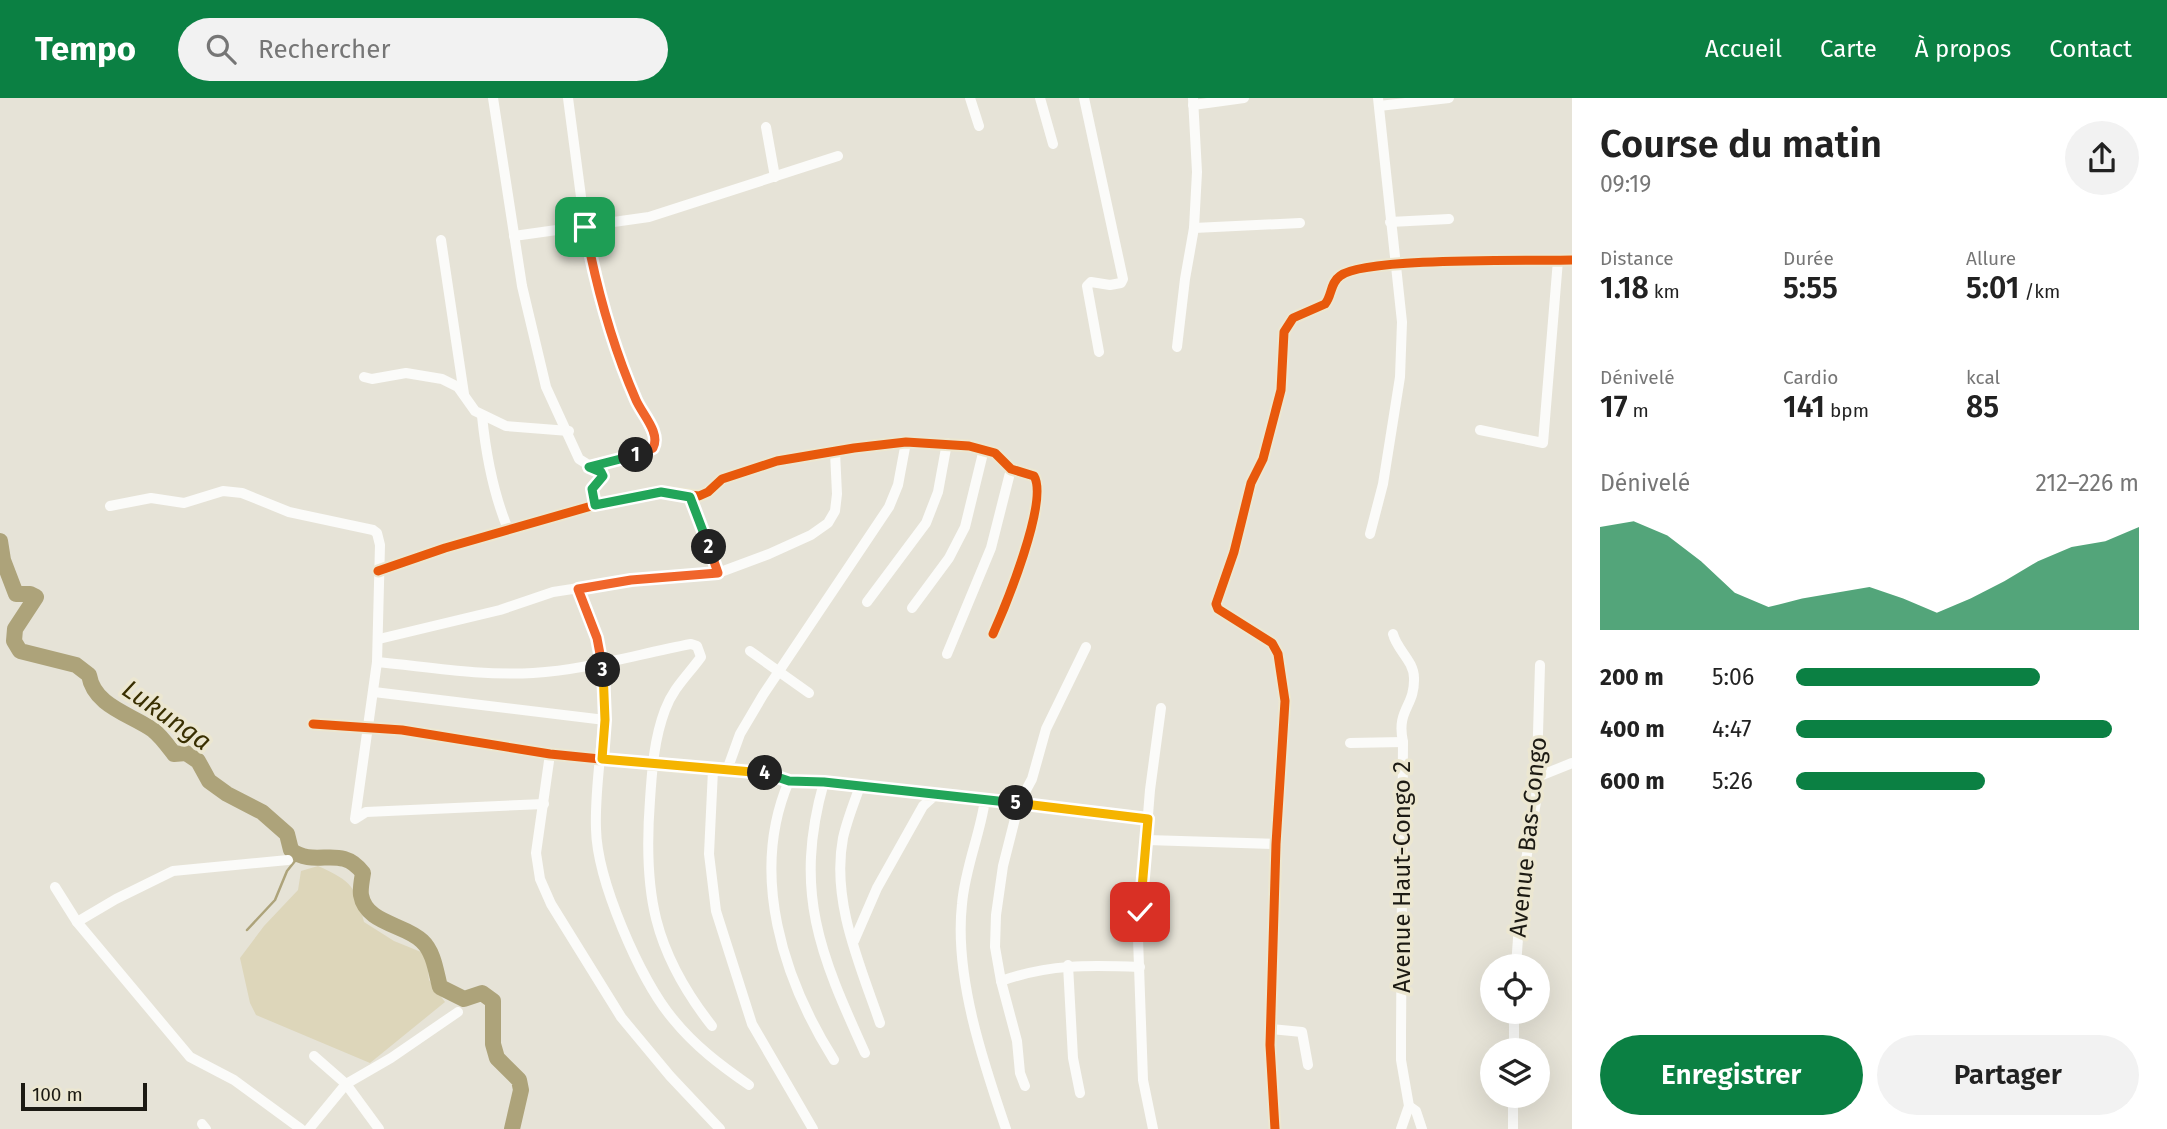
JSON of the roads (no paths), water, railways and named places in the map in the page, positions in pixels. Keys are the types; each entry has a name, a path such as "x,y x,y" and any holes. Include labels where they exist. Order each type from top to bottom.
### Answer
{"street":[{"path":"493,98 513,236 546,387 569,431 579,459 601,472 603,476 592,489 595,505"},
{"path":"568,98 585,227 605,313 623,369 656,442 648,452 589,467"},
{"path":"971,98 979,125"},
{"path":"1040,98 1053,144"},
{"path":"1084,98 1123,279 1121,283 1110,285 1091,282 1087,286 1099,352"},
{"path":"1177,347 1194,228 1197,172 1193,101 1244,98"},
{"path":"1370,534 1383,484 1400,377 1402,322 1379,102 1449,98"},
{"path":"766,127 775,177"},
{"path":"513,236 649,217 838,156"},
{"path":"1390,222 1449,219"},
{"path":"1194,228 1300,223"},
{"path":"441,240 464,394"},
{"path":"1480,430 1543,443 1558,260"},
{"path":"1275,1129 1271,1029 1276,844 1285,701 1278,654 1266,638 1224,613 1216,604 1234,552 1251,483 1263,459 1281,390 1284,332 1287,324 1304,311 1325,304 1334,281 1346,272 1395,264 1572,260"},
{"path":"364,377 372,379 393,374 417,374 442,379 457,387 475,411 506,426 569,431"},
{"path":"482,416 497,501 508,529"},
{"path":"378,571 508,529 595,505 661,492 690,497 708,492 722,479 777,461 906,442 947,443 995,453 1011,470 1034,476 1039,488 1027,546 993,634"},
{"path":"727,770 730,753 740,734 889,507 898,485 906,442"},
{"path":"867,602 926,523 938,492 947,443"},
{"path":"912,607 949,558 960,538 984,449"},
{"path":"379,639 500,610 552,592 631,580 718,573 811,535 828,523 835,512 835,452"},
{"path":"947,654 991,548 1011,470"},
{"path":"110,506 150,498 184,503 223,491 243,494 289,512 373,530 377,533 380,545 379,639 355,819 366,812 544,804"},
{"path":"690,497 718,573"},
{"path":"578,589 603,663 605,720 596,846 609,896 670,1016 713,1060 749,1085"},
{"name":"Avenue Haut-Congo 2","path":"1393,634 1396,645 1415,675 1410,703 1402,712 1401,1060 1409,1106 1401,1129"},
{"path":"377,662 495,673 534,673 603,663 691,644 699,651 701,657 688,670 665,710 653,764 647,855 656,921 675,974 712,1026"},
{"path":"1025,1086 1020,1073 1017,1041 995,947 996,915 1003,866 1019,803 1032,779 1046,729 1086,647"},
{"path":"750,651 808,693"},
{"name":"Avenue Bas-Congo","path":"1517,954 1522,883 1536,802 1540,665"},
{"path":"374,692 605,720"},
{"path":"1153,1129 1143,1080 1138,923 1161,708"},
{"path":"313,724 369,727 550,754 765,773 789,781 824,782 1148,819"},
{"path":"1350,743 1403,741"},
{"path":"550,754 536,853 540,878 564,927 621,1017 670,1076 720,1129"},
{"path":"1537,777 1572,763"},
{"path":"713,770 709,855 716,911 752,1024 813,1129"},
{"path":"789,781 779,804 771,850 773,902 788,968 800,1000 834,1060"},
{"path":"824,782 809,862 811,900 833,983 865,1053"},
{"path":"860,786 843,837 841,886 853,942 880,1023"},
{"path":"853,942 877,888 923,806 934,796"},
{"path":"985,800 964,885 960,942 964,975 977,1030 1006,1129"},
{"path":"1147,840 1276,844"},
{"path":"77,922 173,871 288,860"},
{"path":"55,887 77,922 190,1057 234,1080 301,1129"},
{"path":"1001,981 1033,970 1068,965 1140,967"},
{"path":"1068,965 1073,1058 1080,1093"},
{"path":"309,1129 346,1084 391,1058 458,1012"},
{"path":"1271,1029 1302,1032 1308,1065"},
{"path":"314,1056 346,1084 379,1129"},
{"path":"1409,1106 1416,1111 1422,1129"},
{"path":"1513,1108 1513,1129"}],"waterway":[{"name":"Lukunga","path":"0,541 3,560 16,594 36,597 15,629 14,641 20,651 76,665 89,675 92,686 105,702 153,730 174,754 186,753 198,761 209,781 227,794 262,812 287,834 291,850 300,855 346,859 355,864 363,873 361,893 364,905 378,918 422,941 432,956 440,987 464,999 482,993 493,1001 493,1044 497,1058 519,1080 521,1090 512,1129"},
{"path":"247,930 275,900 287,871 299,856"}]}
